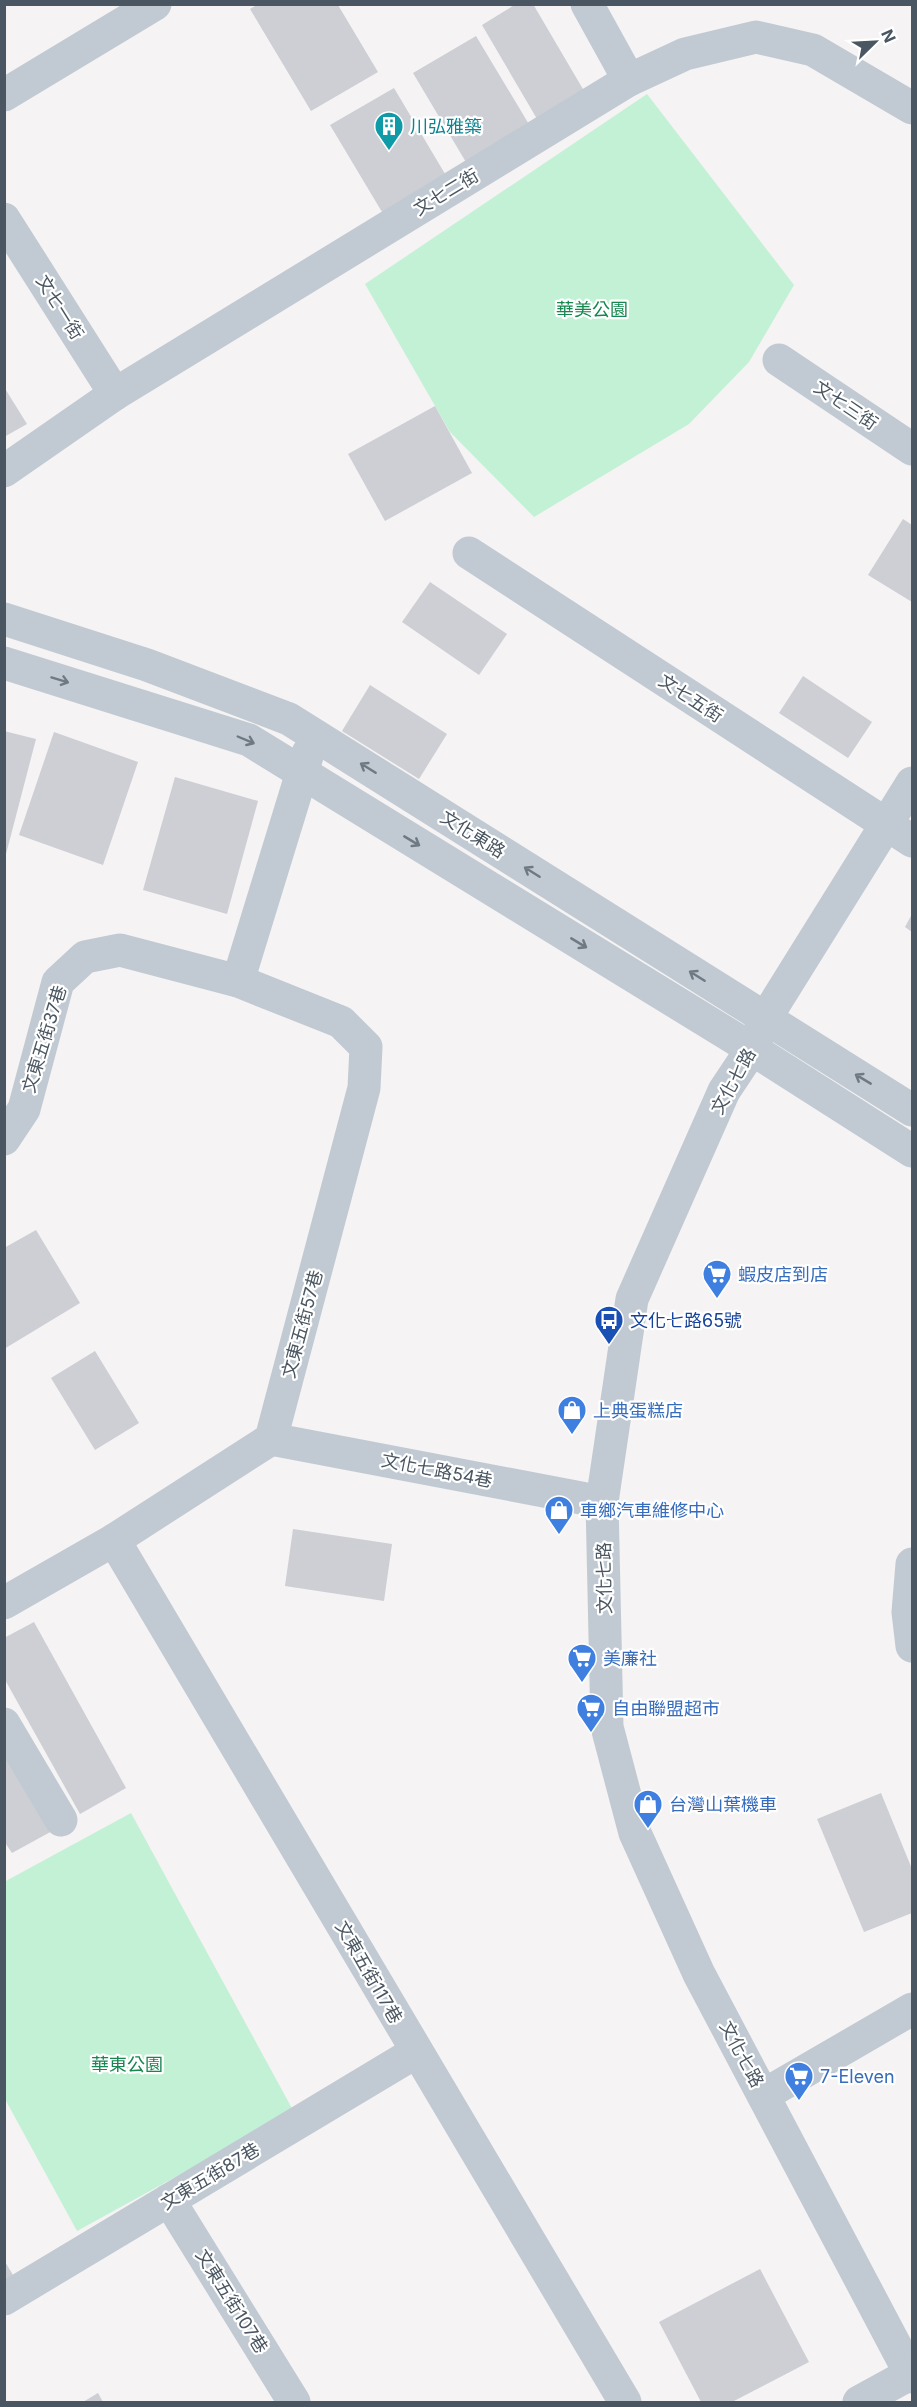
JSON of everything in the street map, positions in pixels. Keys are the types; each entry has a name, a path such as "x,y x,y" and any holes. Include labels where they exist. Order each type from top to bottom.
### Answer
{"street":[{"path":"4,96 155,4"},
{"path":"587,4 629,80"},
{"name":"文七二街","path":"4,471 115,394 629,80 685,54 756,37 813,50 912,108"},
{"name":"文七一街","path":"4,219 115,394"},
{"name":"文七三街","path":"779,360 912,450"},
{"name":"文七五街","path":"469,553 900,833"},
{"name":"文化東路","path":"4,619 147,665 289,718 912,1110"},
{"name":"文化東路","path":"4,663 249,740 752,1049 912,1151"},
{"path":"238,981 301,772 315,734"},
{"name":"文化七路","path":"912,783 900,833 765,1019 752,1049 724,1090 632,1299 602,1502 607,1726 634,1833 699,1974 912,2374"},
{"name":"文東五街37巷","path":"4,1138 24,1109 58,982 85,957 120,950 238,981"},
{"name":"文東五街57巷","path":"238,981 341,1022 366,1047 364,1088 272,1439"},
{"path":"4,1603 114,1540 272,1439"},
{"name":"文化七路54巷","path":"272,1439 602,1502"},
{"name":"文東五街117巷","path":"114,1540 626,2403"},
{"path":"912,1564 908,1612 912,1646"},
{"path":"4,1724 61,1820"},
{"path":"764,2094 912,2009"},
{"name":"文東五街87巷","path":"4,2299 416,2052"},
{"name":"文東五街107巷","path":"169,2200 294,2403"},
{"path":"859,2403 912,2374"}],"green space":[{"name":"華美公園","path":"647,94 794,285 749,362 689,424 534,517 450,432 365,284"},
{"name":"華東公園","path":"131,1813 294,2112 77,2231 5,2099 4,1882"}],"building":[{"path":"516,4 533,4 587,96 540,124 482,25"},
{"path":"257,5 338,5 378,72 311,111 250,9"},
{"path":"476,36 533,131 470,169 413,73"},
{"name":"川弘雅築","path":"394,88 448,179 385,217 330,125"},
{"path":"4,387 27,424 4,437"},
{"path":"435,406 472,473 385,521 348,454"},
{"path":"903,519 912,525 912,602 868,575"},
{"path":"430,582 507,634 479,675 402,622"},
{"path":"803,676 872,722 848,758 779,713"},
{"path":"370,685 447,734 419,779 342,731"},
{"path":"4,731 36,739 5,858 4,858"},
{"path":"54,732 138,762 103,865 19,835"},
{"path":"175,777 258,801 227,914 143,890"},
{"path":"912,914 912,932 905,927"},
{"path":"36,1230 80,1303 4,1349 4,1248"},
{"path":"95,1351 139,1423 95,1450 51,1378"},
{"path":"293,1529 392,1544 384,1601 285,1586"},
{"path":"34,1622 126,1788 80,1814 4,1678 4,1638"},
{"path":"4,1743 54,1830 12,1853 4,1841"},
{"path":"881,1793 912,1869 912,1913 864,1932 817,1819"},
{"path":"4,2260 13,2275 4,2281"},
{"path":"760,2269 809,2362 732,2402 701,2402 659,2322"},
{"path":"98,2393 103,2402 83,2402"}],"place":[{"name":"川弘雅築","path":"389,152"},
{"name":"蝦皮店到店","path":"717,1300"},
{"name":"文化七路65號","path":"609,1346"},
{"name":"上典蛋糕店","path":"572,1436"},
{"name":"車鄉汽車維修中心","path":"559,1536"},
{"name":"美廉社","path":"582,1684"},
{"name":"自由聯盟超市","path":"591,1734"},
{"name":"台灣山葉機車","path":"648,1830"},
{"name":"7-Eleven","path":"799,2102"}]}
